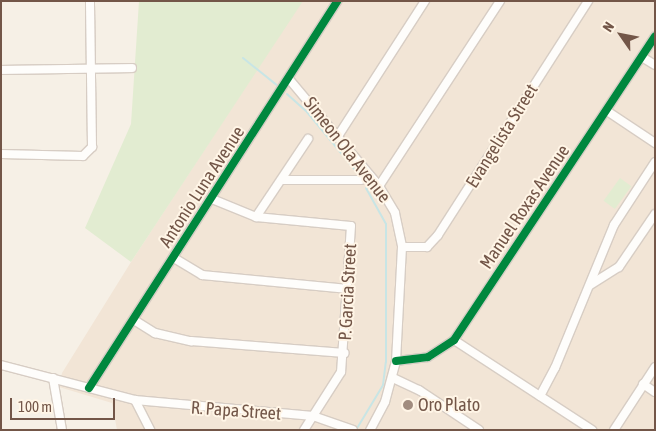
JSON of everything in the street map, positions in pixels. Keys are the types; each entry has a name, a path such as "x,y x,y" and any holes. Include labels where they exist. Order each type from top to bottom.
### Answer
{"street":[{"path":"1,154 83,156 89,152 90,1"},
{"name":"Antonio Luna Avenue","path":"89,388 289,79 337,1"},
{"path":"338,136 425,1"},
{"path":"379,186 500,1"},
{"name":"Evangelista Street","path":"402,247 427,247 438,235 588,1"},
{"name":"Manuel Roxas Avenue","path":"396,362 428,357 454,340 655,36"},
{"path":"642,56 655,65"},
{"path":"1,70 132,68"},
{"name":"Simeon Ola Avenue","path":"289,79 379,186 395,213 402,247 396,362 393,378 380,414 370,430"},
{"path":"607,111 655,143"},
{"path":"256,217 308,139"},
{"path":"540,396 614,225 655,162"},
{"path":"282,180 361,180"},
{"name":"P. Garcia Street","path":"212,199 256,217 351,226 344,353 341,372 304,430"},
{"path":"590,284 619,267 655,214"},
{"path":"174,258 202,275 348,289"},
{"path":"134,320 155,333 191,342 344,353"},
{"path":"454,340 592,430"},
{"name":"R. Papa Street","path":"1,365 135,400 313,416 350,428"},
{"path":"614,430 655,367"},
{"path":"53,378 62,430"},
{"path":"393,378 419,390 479,430"},
{"path":"644,384 655,392"},
{"path":"135,400 150,430"}],"shaded area":[{"path":"302,1 655,1 655,430 117,430 112,403 59,387 62,373 131,262"}],"green space":[{"path":"139,1 303,1 131,262 85,228 131,124"},
{"path":"620,178 631,186 615,209 604,201"}],"waterway":[{"path":"243,58 278,86"},
{"path":"287,94 307,112 361,177"},
{"path":"356,430 383,385 386,362 386,224 366,188"}],"cycle path":[{"path":"89,388 337,1"},
{"path":"396,361 428,357 454,340 655,36"}],"place":[{"name":"Oro Plato","path":"408,405"}]}
